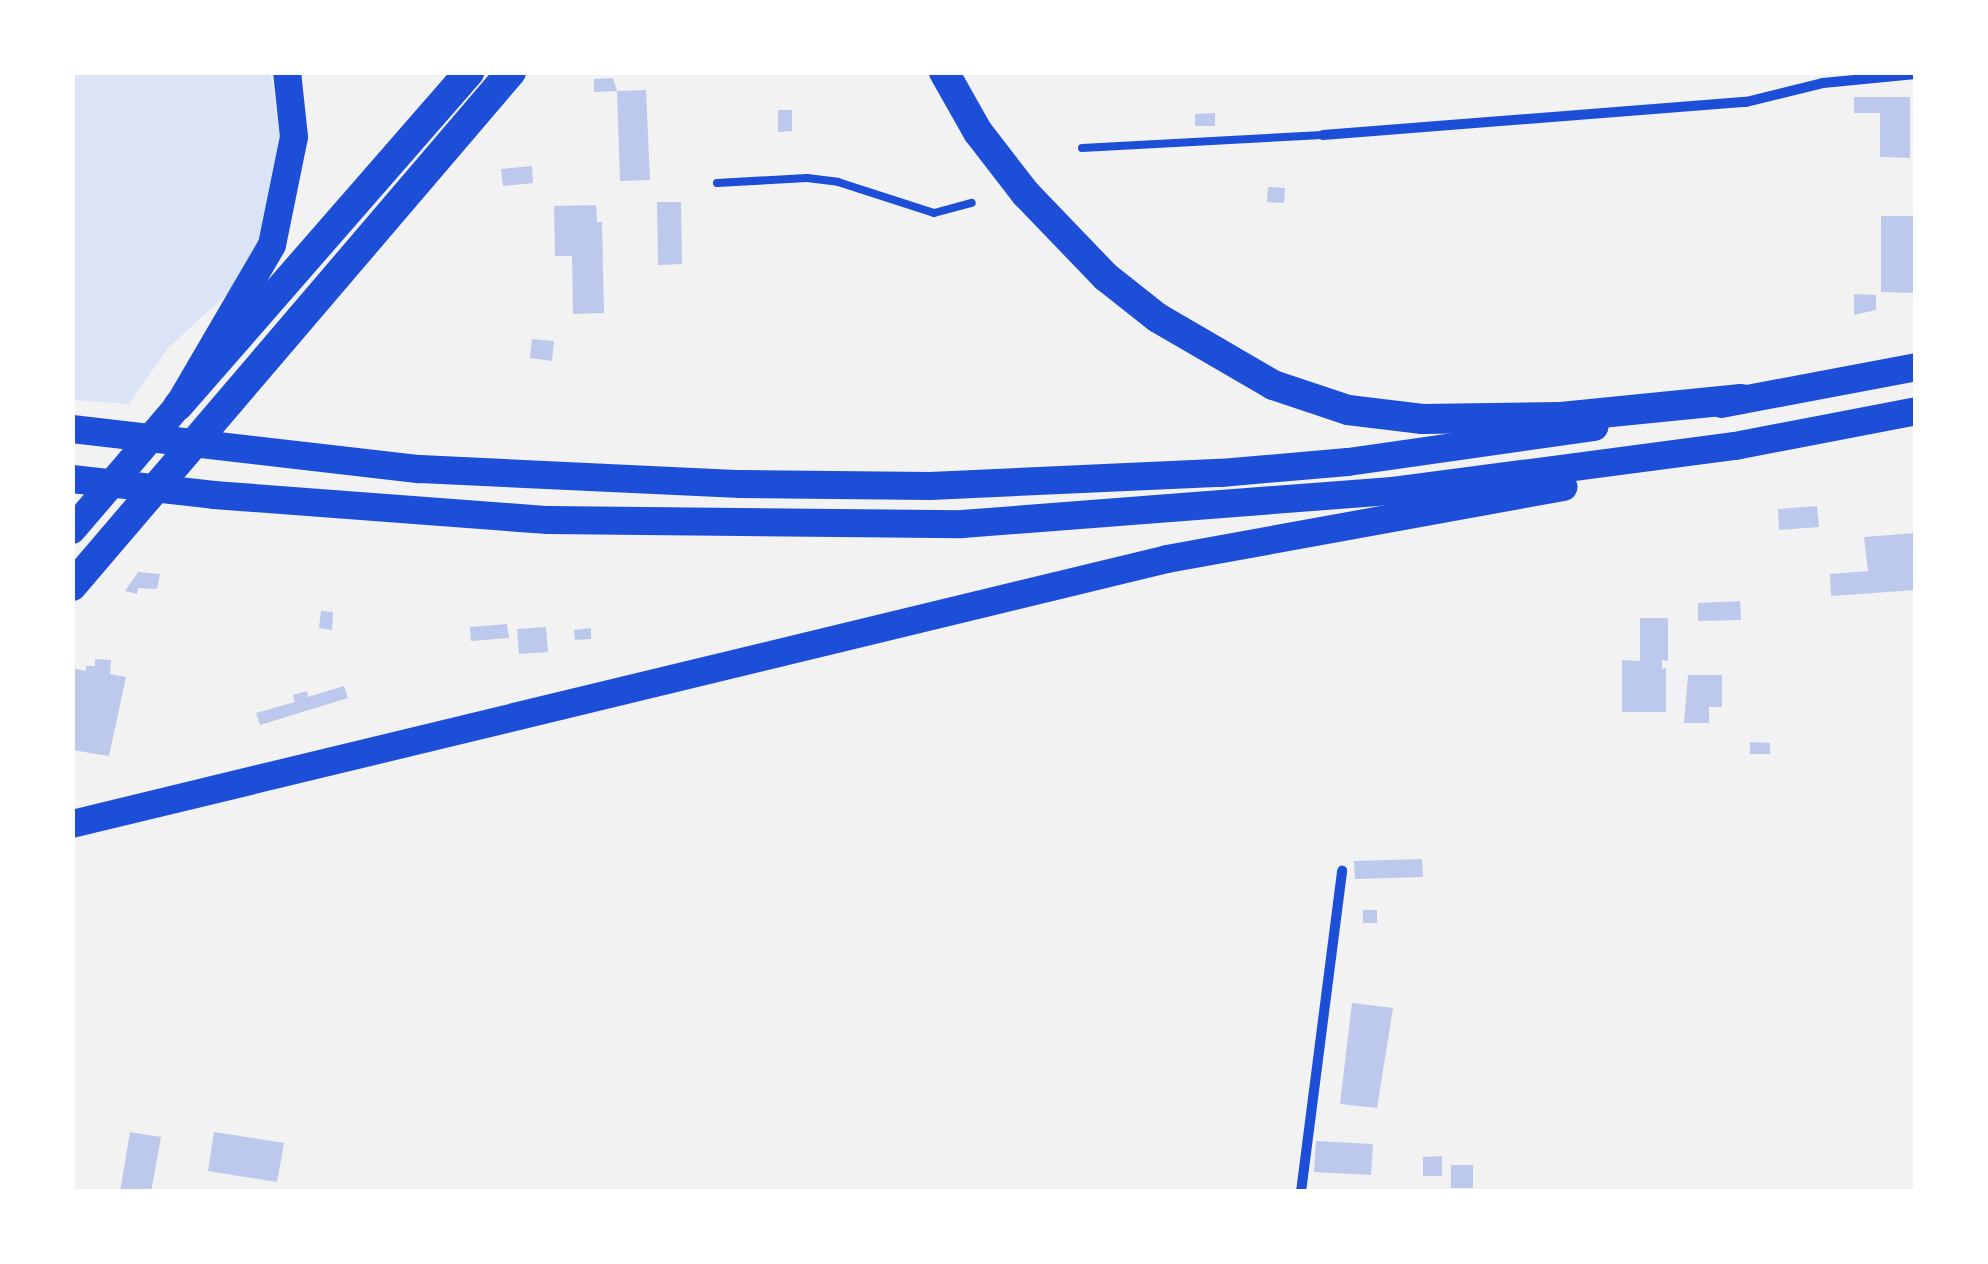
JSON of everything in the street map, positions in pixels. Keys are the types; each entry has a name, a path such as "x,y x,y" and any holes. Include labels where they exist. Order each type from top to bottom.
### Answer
{"highway":[{"path":"178,406 272,245 294,137 287,72"},
{"path":"72,530 469,72"},
{"path":"72,586 512,72"},
{"path":"944,72 978,132 1026,194 1106,277 1158,318 1272,386 1348,410 1422,419 1561,416 1740,400"},
{"path":"72,430 420,470 740,484 1068,482 1348,462 1609,425 1916,367"},
{"path":"72,479 214,495 548,520 962,524 1276,504 1735,446 1916,410"},
{"path":"72,824 1167,559 1666,468 1735,446"}],"street":[{"path":"1322,135 1746,102 1824,82 1916,74"},
{"path":"1301,1192 1342,871"}],"lane":[{"path":"1082,148 1322,135"},
{"path":"717,183 807,178 838,182 934,213 972,202"}],"shaded area":[{"path":"72,73 270,73 273,85 280,138 272,203 249,274 168,348 129,404 73,400"}],"building":[{"path":"613,78 617,91 594,92 594,79"},
{"path":"646,90 650,180 620,181 617,91"},
{"path":"1854,97 1910,97 1910,158 1880,157 1880,113 1854,113"},
{"path":"778,110 792,110 792,131 778,132"},
{"path":"1215,113 1215,126 1195,126 1195,114"},
{"path":"532,166 533,183 503,186 501,169"},
{"path":"1268,187 1285,188 1284,203 1267,202"},
{"path":"657,202 681,202 682,264 658,265"},
{"path":"596,205 597,222 602,222 604,313 573,314 572,256 555,256 554,206"},
{"path":"1881,216 1916,216 1916,293 1881,292"},
{"path":"1854,294 1876,295 1876,310 1854,315"},
{"path":"532,339 554,341 552,361 530,358"},
{"path":"1817,506 1819,527 1779,530 1778,509"},
{"path":"1916,533 1916,590 1831,596 1830,574 1868,571 1864,537"},
{"path":"138,572 160,574 157,589 138,588 137,594 125,591"},
{"path":"1740,601 1741,620 1698,621 1698,603"},
{"path":"321,611 333,612 332,630 319,628"},
{"path":"1640,618 1668,618 1668,661 1662,660 1662,669 1666,668 1666,712 1622,712 1622,660 1640,661"},
{"path":"507,624 509,638 471,641 470,627"},
{"path":"546,627 548,652 519,654 517,629"},
{"path":"591,628 591,639 575,640 574,630"},
{"path":"95,659 111,660 110,674 126,677 109,756 72,750 72,668 86,671 86,666 95,666"},
{"path":"1688,675 1722,675 1722,707 1709,707 1709,723 1684,723"},
{"path":"344,686 348,698 260,725 256,713 295,702 293,695 307,691 308,697"},
{"path":"1750,742 1770,743 1770,754 1750,754"},
{"path":"1422,859 1423,877 1355,879 1354,861"},
{"path":"1363,910 1377,910 1377,923 1363,923"},
{"path":"1352,1003 1393,1008 1377,1108 1340,1104"},
{"path":"130,1132 161,1137 151,1192 120,1192"},
{"path":"214,1132 284,1143 277,1182 208,1171"},
{"path":"1316,1141 1373,1144 1371,1175 1314,1172"},
{"path":"1442,1156 1442,1176 1423,1176 1423,1157"},
{"path":"1451,1165 1473,1165 1473,1188 1451,1188"}]}
